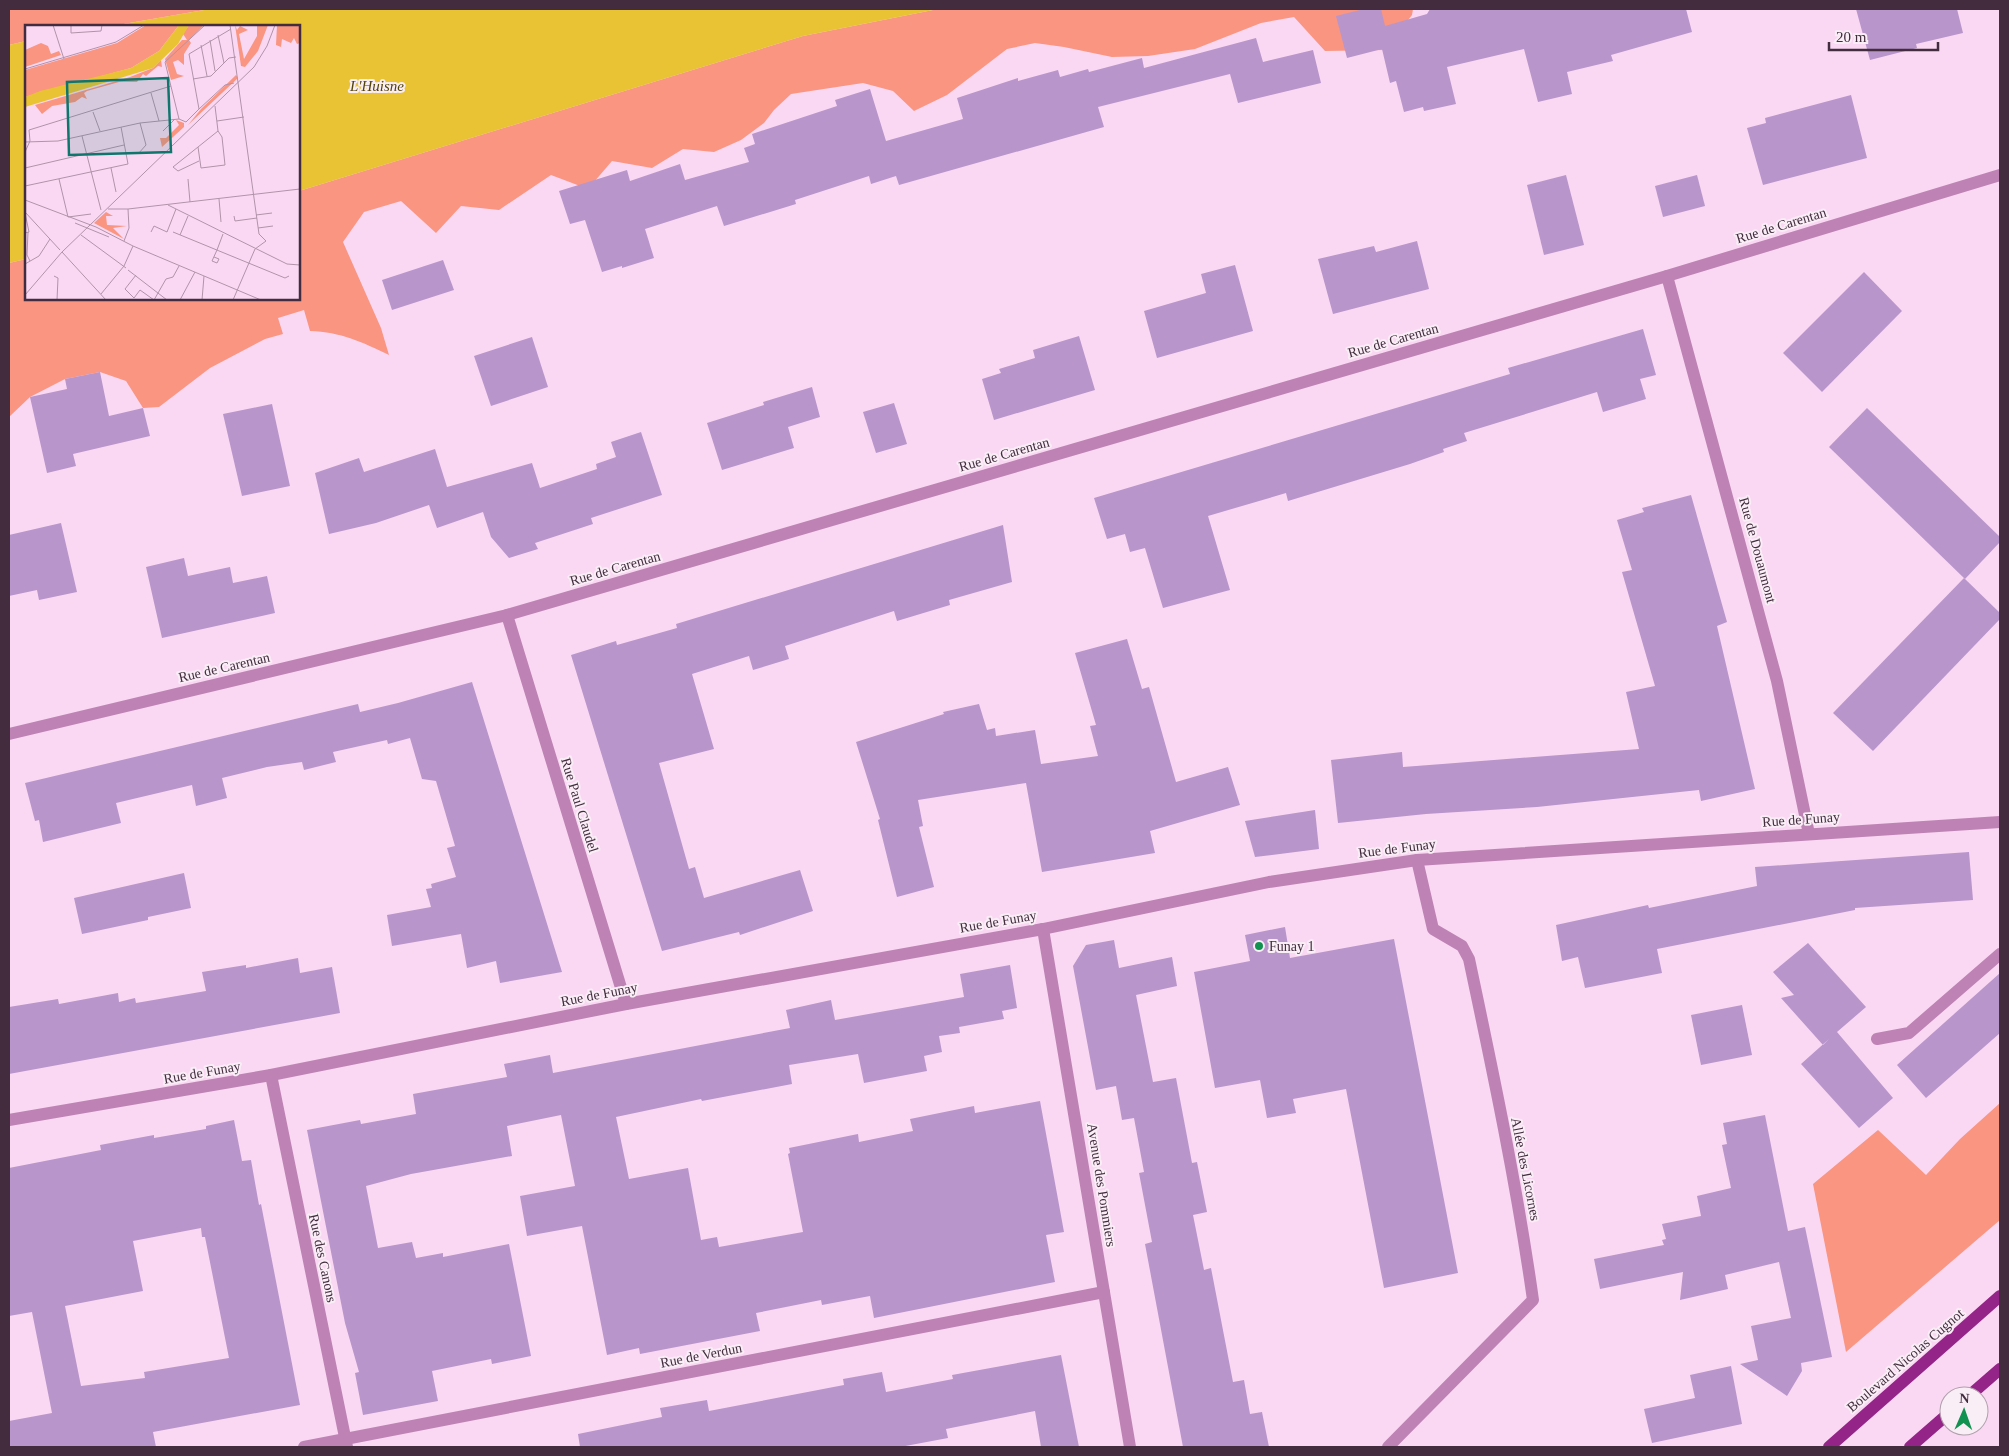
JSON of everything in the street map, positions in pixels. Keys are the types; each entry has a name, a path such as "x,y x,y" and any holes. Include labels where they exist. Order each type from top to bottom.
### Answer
{"main road":[{"name":"Boulevard Nicolas Cugnot","path":"1830,1447 2000,1296"},
{"path":"1980,1386 2000,1369"},
{"path":"1910,1447 1939,1422"}],"street":[{"name":"Rue de Carentan","path":"9,734 507,615 1667,276 2000,175"},
{"name":"Rue de Douaumont","path":"1667,276 1777,681 1809,834"},
{"name":"Rue Paul Claudel","path":"507,615 626,1004"},
{"name":"Rue de Funay","path":"9,1120 271,1075 626,1004 1043,928 1269,882 1417,860 2000,822"},
{"name":"Allée des Licornes","path":"1388,1447 1533,1300 1524,1236 1469,959 1462,946 1433,929 1417,860"},
{"name":"Avenue des Pommiers","path":"1043,928 1130,1447"},
{"path":"1877,1039 1909,1032 2000,954"},
{"name":"Rue des Canons","path":"271,1075 346,1443"},
{"name":"Rue de Verdun","path":"304,1447 346,1443 1104,1292"}],"shaded area":[{"path":"9,9 210,9 118,25 25,25 25,41 9,45"},
{"path":"938,9 1413,9 1412,15 1385,50 1325,51 1294,17 1261,23 1195,49 1148,56 1112,57 1035,43 1007,49 947,95 914,111 893,91 863,83 791,94 774,110 764,123 741,140 714,152 683,149 652,168 612,161 588,189 551,175 499,210 461,206 436,233 401,201 364,212 343,242 381,328 389,355 342,336 310,331 304,310 278,318 283,334 265,339 210,368 159,407 143,408 126,381 100,372 65,379 30,397 9,417 9,263 25,259 25,300 300,300 300,191 803,36"},
{"path":"2000,1103 2000,1220 1846,1352 1813,1184 1878,1130 1926,1175 1960,1139"}],"water":[{"name":"L'Huisne","path":"210,9 938,9 803,36 300,191 300,25 118,25"},
{"path":"25,41 25,259 9,263 9,45"}],"building":[{"path":"1364,9 1381,9 1385,26 1427,14 1430,9 1686,9 1692,32 1611,55 1613,61 1567,72 1572,94 1538,102 1524,49 1447,67 1456,104 1424,111 1423,107 1404,112 1396,81 1390,83 1382,49 1347,58 1336,16"},
{"path":"1856,9 1957,9 1963,33 1916,44 1917,48 1870,60"},
{"path":"1256,38 1263,62 1313,50 1321,83 1238,103 1230,74 1098,107 1104,127 899,185 896,176 871,184 869,176 795,200 796,204 724,226 717,206 645,229 654,258 622,268 622,266 602,272 585,220 570,224 559,191 627,170 630,181 680,164 685,180 749,162 744,148 755,144 752,134 837,106 835,100 870,89 886,141 963,119 957,98 1018,78 1018,81 1058,70 1060,77 1088,69 1089,72 1142,58 1144,68"},
{"path":"1851,95 1867,158 1763,185 1747,128 1766,123 1765,118"},
{"path":"1566,175 1584,245 1544,255 1527,185"},
{"path":"1697,175 1705,206 1663,217 1655,186"},
{"path":"1417,241 1429,289 1333,314 1318,259 1374,246 1376,252"},
{"path":"443,260 454,290 392,310 382,280"},
{"path":"1235,265 1253,331 1157,358 1144,311 1206,293 1201,274"},
{"path":"1864,272 1902,311 1822,392 1783,353"},
{"path":"1643,329 1656,375 1640,379 1646,399 1603,412 1597,392 1464,433 1467,441 1443,449 1444,452 1410,464 1288,501 1286,493 1208,516 1230,590 1163,608 1145,548 1130,552 1125,534 1107,539 1094,498 1510,374 1508,368"},
{"path":"1079,336 1095,390 994,420 982,379 1001,373 999,369 1035,358 1033,350"},
{"path":"532,337 548,387 491,406 474,356"},
{"path":"100,372 109,416 143,408 150,436 73,454 76,466 47,473 30,397 67,389 65,379"},
{"path":"812,387 820,417 788,427 794,448 722,470 707,423 764,405 763,402"},
{"path":"894,403 907,444 876,453 863,412"},
{"path":"272,404 290,486 242,496 223,414"},
{"path":"1867,408 2000,537 2000,542 1965,579 1829,447"},
{"path":"641,432 662,495 591,518 593,524 535,543 538,549 509,558 491,537 483,512 437,528 429,505 376,523 329,534 315,473 359,458 364,472 435,449 447,487 532,463 540,488 597,469 596,464 616,457 611,442"},
{"path":"1691,495 1727,622 1717,626 1755,789 1701,801 1699,790 1537,807 1426,814 1338,823 1331,760 1402,752 1403,767 1639,749 1626,692 1655,686 1622,572 1632,570 1617,520 1644,512 1642,508"},
{"path":"61,523 77,592 39,600 37,590 9,596 9,535"},
{"path":"1003,525 1012,582 949,600 950,605 897,621 894,611 785,646 789,659 753,670 749,656 692,674 714,749 659,763 689,869 695,867 704,898 800,870 813,911 740,935 739,932 662,951 571,655 616,641 617,645 677,628 676,624"},
{"path":"184,558 188,576 230,567 233,583 267,576 275,613 162,638 146,567"},
{"path":"1964,578 2000,613 2000,619 1873,751 1833,713"},
{"path":"1127,639 1142,689 1149,687 1176,782 1228,767 1240,805 1150,831 1155,853 1042,872 1026,783 918,800 923,826 919,827 934,887 897,897 878,820 880,819 856,742 944,714 943,712 979,704 987,730 995,728 996,736 1035,730 1041,764 1098,756 1090,726 1096,725 1075,653"},
{"path":"472,682 562,972 500,983 496,961 467,968 461,934 392,946 387,915 431,907 426,889 432,888 431,884 456,877 447,848 455,846 436,781 422,779 410,738 388,744 387,740 333,752 336,762 304,770 302,762 267,767 222,778 227,798 196,806 192,785 116,803 121,823 43,842 39,820 35,821 25,783 358,704 360,712"},
{"path":"1315,810 1319,849 1255,857 1245,821"},
{"path":"1969,852 1973,900 1855,908 1855,910 1657,949 1662,973 1585,988 1578,957 1562,961 1556,925 1648,905 1649,908 1757,886 1755,867"},
{"path":"184,873 191,908 148,917 148,920 82,934 74,898"},
{"path":"1285,927 1290,958 1394,939 1458,1273 1384,1288 1346,1089 1293,1099 1296,1113 1267,1118 1260,1080 1215,1088 1194,972 1250,961 1245,935"},
{"path":"1114,940 1119,968 1172,957 1177,986 1136,995 1153,1082 1176,1078 1192,1163 1197,1162 1207,1212 1193,1215 1204,1270 1211,1268 1233,1382 1244,1380 1250,1414 1262,1412 1269,1447 1183,1447 1145,1244 1152,1242 1139,1173 1144,1172 1134,1118 1122,1120 1116,1086 1096,1090 1073,966 1086,945"},
{"path":"1808,943 1866,1007 1837,1032 1893,1098 1859,1128 1801,1064 1823,1045 1781,998 1794,995 1773,972"},
{"path":"298,958 300,973 332,967 340,1013 9,1074 9,1007 58,999 59,1004 118,993 119,1002 135,998 136,1003 206,991 202,972 246,965 246,968"},
{"path":"1010,965 1017,1008 1002,1011 1004,1019 959,1027 960,1033 939,1036 942,1052 924,1056 927,1071 864,1083 858,1054 789,1065 792,1084 702,1101 701,1099 616,1117 629,1179 688,1168 701,1240 717,1237 719,1247 803,1232 788,1154 790,1153 789,1148 858,1134 859,1142 913,1131 910,1119 974,1106 975,1113 1040,1101 1064,1232 1046,1235 1055,1282 874,1318 870,1296 822,1305 821,1300 756,1313 760,1331 640,1354 639,1348 607,1355 582,1226 527,1236 520,1196 575,1186 561,1115 507,1126 512,1156 411,1174 366,1186 378,1248 412,1242 416,1258 443,1253 443,1257 509,1244 531,1356 492,1364 491,1359 432,1371 438,1401 363,1415 355,1373 359,1372 345,1323 307,1130 360,1120 361,1124 416,1114 413,1094 507,1077 504,1064 550,1055 553,1073 790,1028 786,1010 831,1000 835,1020 964,997 960,974"},
{"path":"2000,973 2000,1033 1926,1098 1897,1065"},
{"path":"1742,1005 1752,1055 1701,1065 1691,1015"},
{"path":"1765,1115 1788,1231 1805,1227 1832,1357 1801,1363 1802,1371 1787,1396 1740,1364 1758,1360 1751,1326 1791,1318 1779,1262 1725,1275 1728,1289 1680,1300 1683,1272 1600,1289 1594,1259 1664,1245 1662,1240 1666,1239 1662,1224 1701,1216 1697,1196 1731,1188 1722,1145 1727,1144 1723,1123"},
{"path":"234,1120 242,1161 251,1160 300,1405 153,1432 156,1447 9,1447 9,1421 52,1413 32,1312 9,1316 9,1168 101,1150 100,1145 154,1135 154,1138 206,1129 206,1126","holes":["201,1228 202,1237 205,1237 229,1358 144,1372 145,1378 81,1386 65,1306 143,1291 133,1241"]},
{"path":"1061,1355 1079,1447 1041,1447 1035,1411 946,1429 948,1438 900,1447 580,1447 578,1434 662,1417 660,1408 707,1400 709,1411 844,1385 843,1379 882,1372 886,1392 953,1379 952,1375"},
{"path":"1731,1366 1742,1424 1652,1443 1644,1409 1695,1398 1690,1375"}],"place":[{"name":"Funay 1","path":"1259,946"}]}
